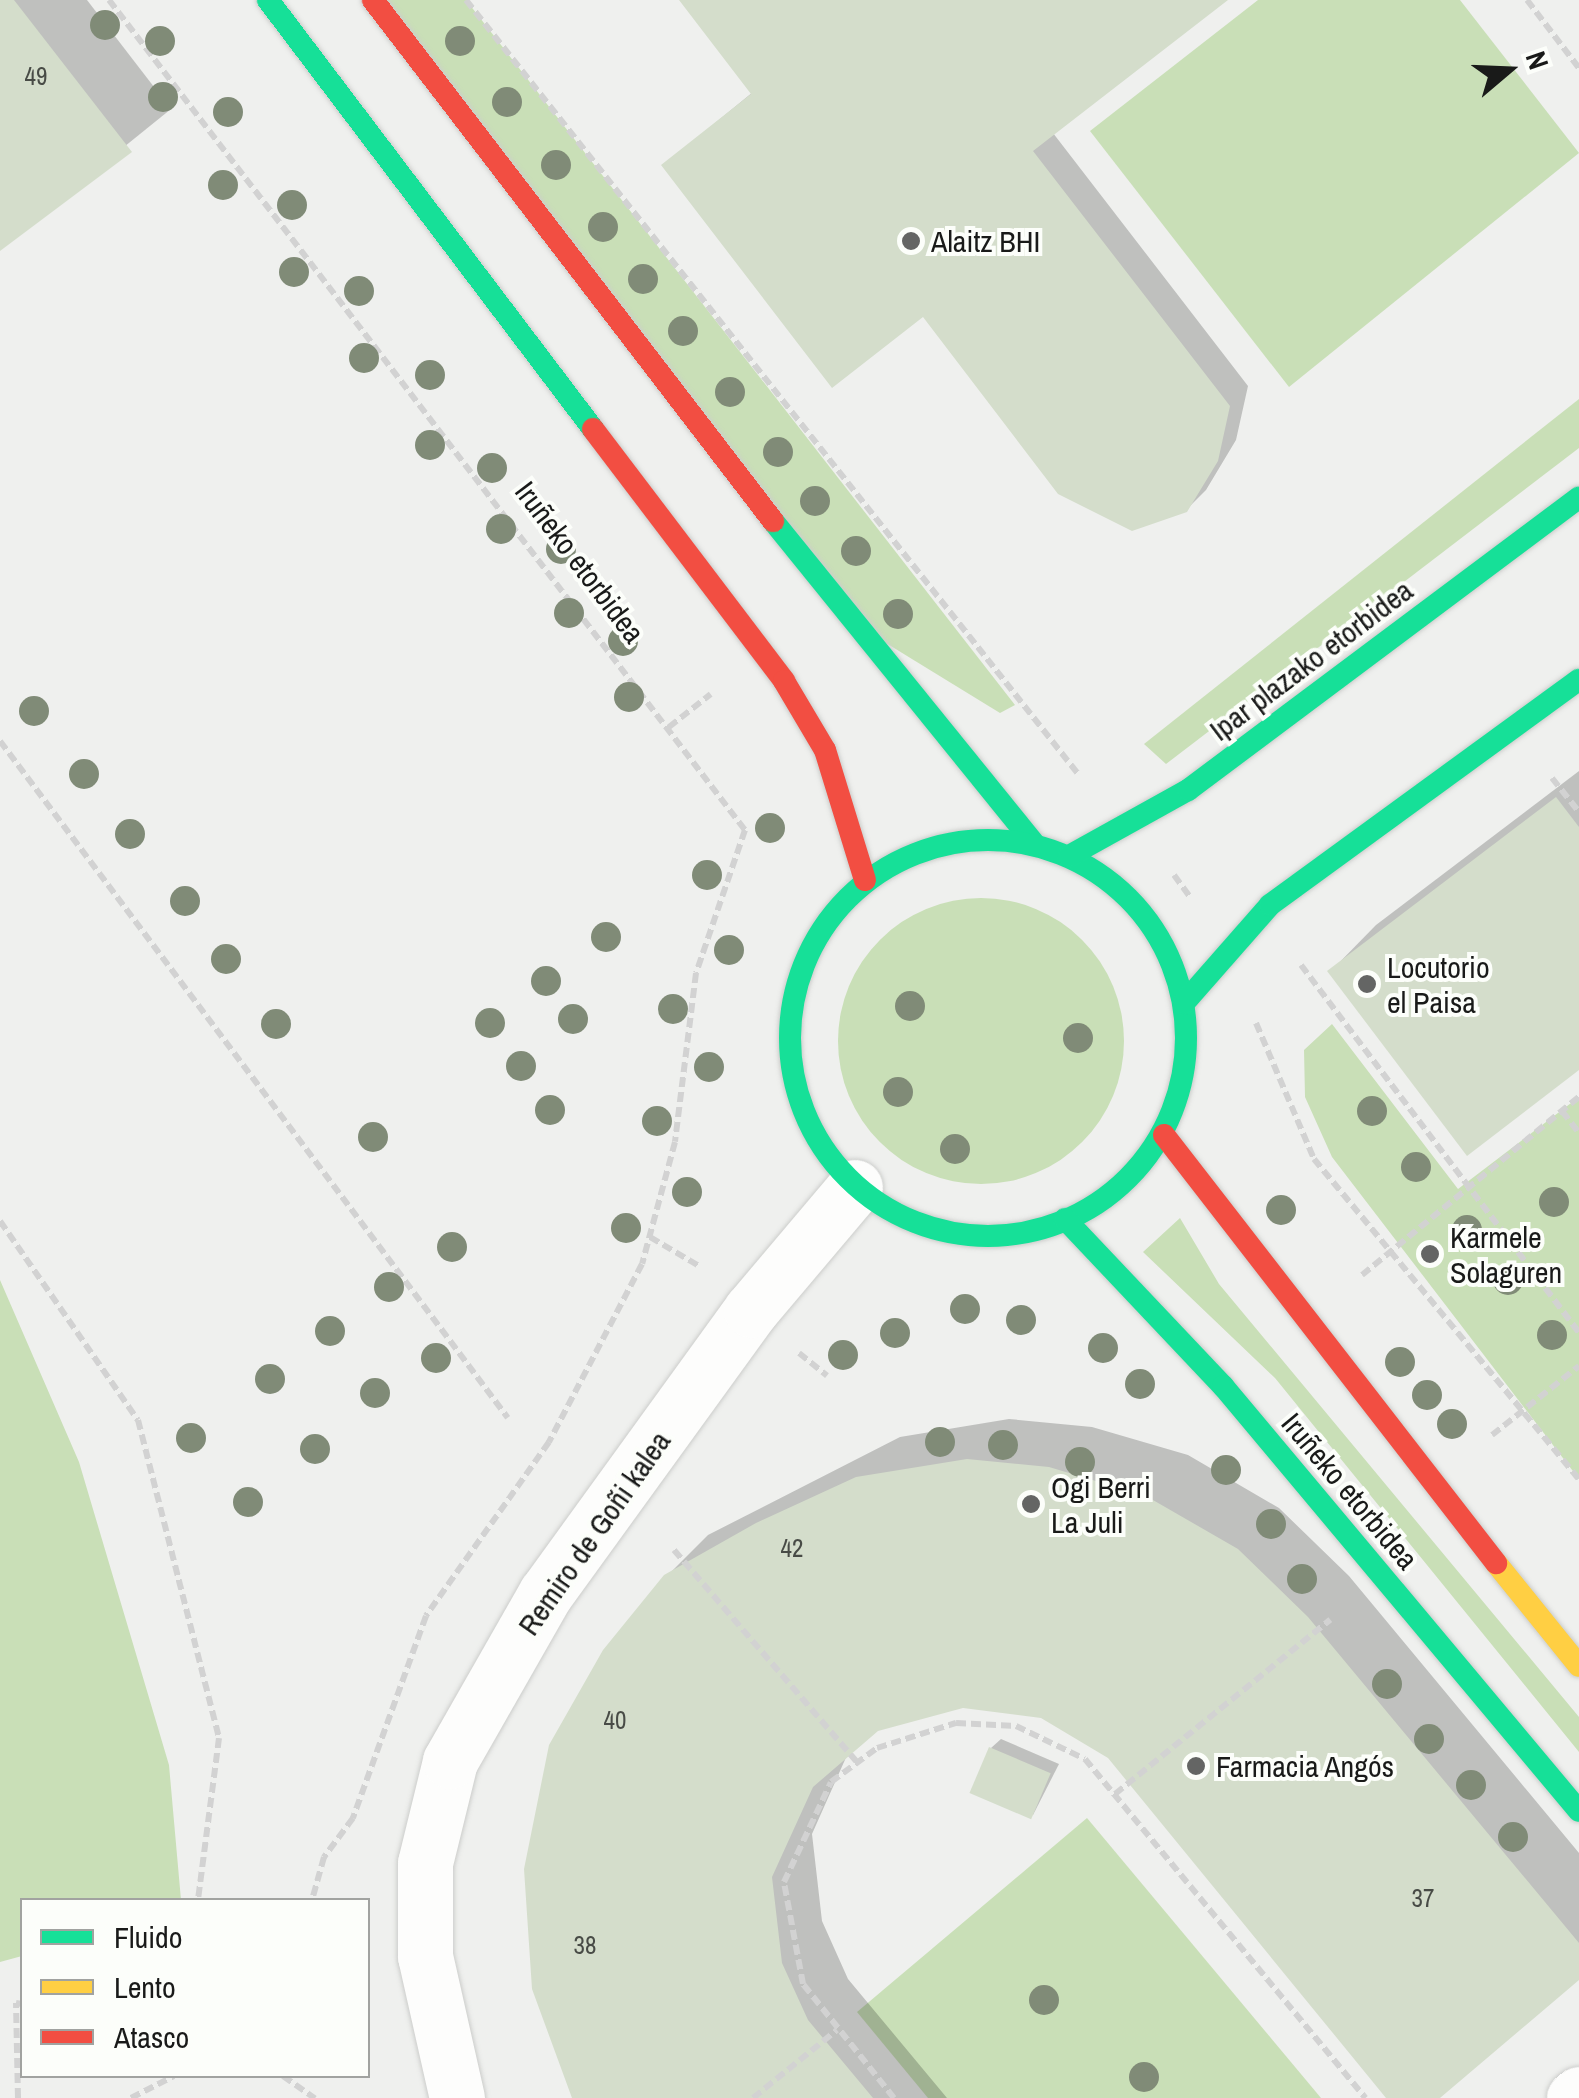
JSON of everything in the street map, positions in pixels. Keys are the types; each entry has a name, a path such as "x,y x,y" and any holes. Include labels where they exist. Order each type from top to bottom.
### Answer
{"main road":[{"path":"268,0 784,681 824,750 866,880"},
{"path":"373,0 850,622 1036,844"},
{"name":"Ipar plazako etorbidea","path":"1069,856 1188,790 1579,498"},
{"path":"1184,1002 1270,905 1579,680"},
{"path":"975,838 1036,844 1069,856 1122,890 1163,941 1184,1002 1186,1071 1164,1135 1122,1189 1065,1219 1009,1238 953,1236 900,1218 854,1186 811,1132 790,1066 793,996 819,932 866,880 937,846 975,838"},
{"path":"1164,1135 1301,1323 1579,1666"},
{"name":"Iruñeko etorbidea","path":"1065,1219 1223,1386 1579,1811"}],"street":[{"name":"Remiro de Goñi kalea","path":"457,2098 425,1956 425,1863 450,1761 546,1593 751,1310 854,1186"}],"path":[{"name":"Iruñeko etorbidea","path":"108,0 745,830 696,973 675,1142 650,1237 595,1366 426,1616 353,1818 324,1857 313,1898"},
{"path":"1527,0 1579,68"},
{"path":"0,741 508,1418"},
{"path":"1552,778 1579,812"},
{"path":"1300,964 1462,1187 1579,1334"},
{"path":"1362,1275 1462,1187 1579,1097"},
{"path":"1562,1111 1579,1133"},
{"path":"0,1221 138,1420 219,1738 198,1898"},
{"path":"1492,1435 1579,1366"},
{"path":"674,1550 856,1760"},
{"path":"1116,1794 1330,1620"},
{"path":"894,2098 803,1984 784,1882 807,1818 856,1760 956,1723 1016,1726 1085,1759 1365,2098"},
{"path":"18,2098 16,2003 20,2004"},
{"path":"753,2098 837,2030"},
{"path":"132,2098 170,2078"},
{"path":"286,2078 315,2098"}],"green space":[{"path":"373,0 466,0 1015,705 1000,713 850,621"},
{"path":"1258,0 1460,0 1579,153 1289,387 1090,131"},
{"path":"1579,399 1579,448 1166,764 1144,744"},
{"path":"981,898 1036,909 1082,940 1113,986 1124,1041 1113,1096 1082,1142 1036,1173 981,1184 926,1173 880,1142 849,1096 838,1041 849,986 880,940 926,909"},
{"path":"1332,1024 1458,1189 1579,1097 1579,1479 1332,1157 1305,1097 1304,1050"},
{"path":"1180,1218 1219,1284 1579,1717 1579,1752 1275,1378 1143,1252"},
{"path":"0,1280 79,1462 169,1765 181,1898 20,1898 20,1957 0,1962"},
{"path":"1087,1818 1321,2098 928,2098 857,2012"}],"building":[{"path":"0,0 14,0 132,152 0,251"},
{"name":"Alaitz BHI","path":"679,0 1228,0 1033,151 1230,406 1218,461 1187,512 1132,531 1058,494 923,317 832,388 661,165 751,94"},
{"path":"1556,797 1579,827 1579,1070 1467,1156 1327,971"},
{"path":"967,1459 1049,1467 1146,1496 1238,1549 1308,1617 1579,1943 1579,1980 1440,2098 1386,2098 1108,1758 1041,1718 963,1708 878,1731 813,1787 772,1877 782,1963 808,2020 873,2098 572,2098 532,1989 524,1869 549,1745 603,1650 664,1575 756,1523 856,1477"},
{"path":"989,1747 1051,1773 1031,1819 969,1793"}],"traffic: fast":[{"path":"268,0 593,429"},
{"path":"1069,856 1188,790 1579,498"},
{"path":"773,521 1035,844"},
{"path":"1184,1003 1270,905 1579,680"},
{"path":"988,840 1027,843 1064,855 1098,873 1128,898 1153,928 1171,962 1183,999 1186,1038 1183,1077 1171,1114 1153,1148 1128,1178 1098,1203 1064,1221 1027,1233 988,1236 949,1233 912,1221 878,1203 848,1178 823,1148 805,1114 793,1077 790,1038 793,999 805,962 823,928 848,898 878,873 912,855 949,843 988,840"},
{"path":"1065,1219 1223,1386 1579,1811"}],"traffic: slow":[{"path":"1496,1563 1579,1666"}],"traffic: jam":[{"path":"373,0 773,521"},
{"path":"593,429 784,681 825,750 865,880"},
{"path":"1164,1135 1496,1563"}],"place":[{"name":"Alaitz BHI","path":"911,241"},
{"name":"Locutorio el Paisa","path":"1367,984"},
{"name":"Karmele Solaguren","path":"1430,1254"},
{"name":"Ogi Berri La Juli","path":"1031,1504"},
{"name":"Farmacia Angós","path":"1196,1766"}]}
